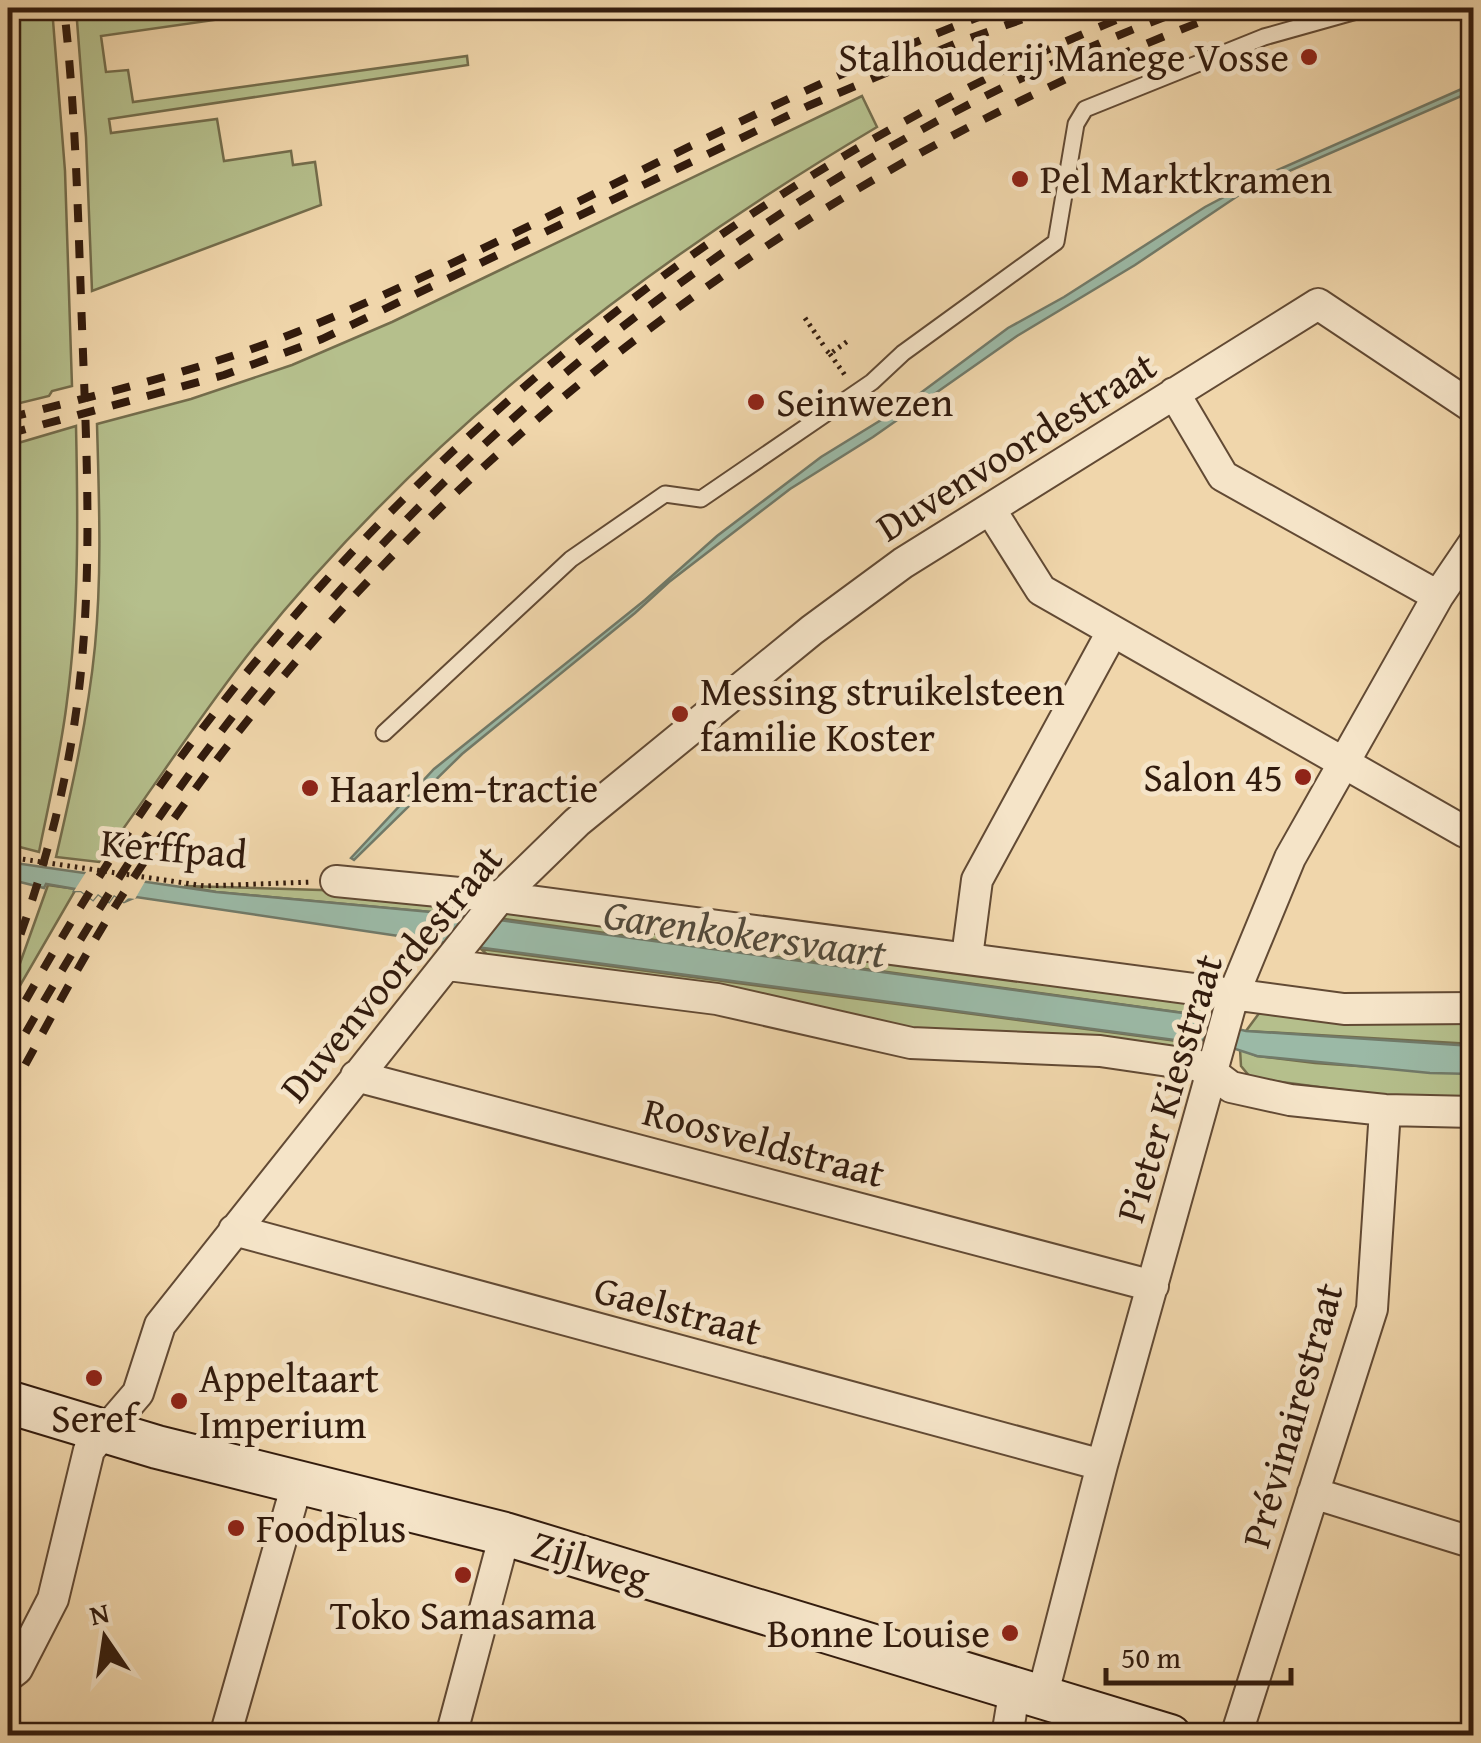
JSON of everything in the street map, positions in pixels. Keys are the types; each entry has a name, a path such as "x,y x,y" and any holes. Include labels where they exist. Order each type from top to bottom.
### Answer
{"main road":[{"name":"Zijlweg","path":"8,1402 298,1484 505,1534 1168,1735"}],"street":[{"name":"Duvenvoordestraat","path":"8,1676 16,1669 53,1599 89,1450 138,1393 160,1324 492,907 577,822 812,630 903,564 1318,304 1377,332 1474,408"},
{"path":"1174,393 1223,476 1438,596"},
{"path":"990,509 1040,590 1342,765 1465,832 1474,832"},
{"name":"Pieter Kiesstraat","path":"1006,1736 1028,1692 1102,1465 1223,1034 1290,858 1438,596 1474,542"},
{"path":"967,957 977,880 1112,632"},
{"path":"336,882 492,907 967,957 1223,1034 1344,1009 1474,1008"},
{"path":"454,956 717,999 911,1044 1100,1051 1196,1066 1223,1034"},
{"path":"1223,1034 1231,1088 1290,1100 1385,1110 1474,1112"},
{"name":"Roosveldstraat","path":"356,1076 1153,1286"},
{"name":"Prévinairestraat","path":"1236,1736 1372,1309 1385,1110"},
{"name":"Gaelstraat","path":"234,1230 1102,1465"},
{"path":"225,1736 298,1484"},
{"path":"1312,1493 1474,1542"},
{"path":"451,1736 505,1534"}],"lane":[{"path":"384,733 571,558 665,494 701,499 858,393 868,376 1056,242 1076,124 1085,109 1264,37 1368,8"}],"path":[{"path":"804,318 858,393"},
{"path":"827,351 849,340"},
{"name":"Kerffpad","path":"8,856 206,886 336,882"}],"green space":[{"path":"8,8 52,8 65,171 72,386 8,406 8,361 17,330 8,136"},
{"path":"76,8 298,8 101,36 106,72 128,70 133,102 467,56 468,65 109,119 111,133 217,119 224,161 291,151 293,165 315,162 321,205 92,291"},
{"path":"862,96 877,127 704,237 622,296 465,425 391,495 254,647 99,862 56,857 84,726 95,646 99,563 97,424 191,399 292,365 392,322"},
{"path":"76,426 74,633 62,739 39,852 8,844 8,446"},
{"path":"48,885 76,889 14,996 9,994"},
{"path":"184,886 321,890 461,903 463,915 216,892"},
{"path":"508,910 1209,1001 1205,1013 1209,1022 1205,1016 497,918"},
{"path":"481,949 1200,1044 1198,1052 904,1030 493,960"},
{"path":"1260,1012 1473,1022 1473,1044 1246,1031"},
{"path":"1240,1049 1257,1056 1315,1063 1473,1074 1473,1098 1380,1095 1251,1078 1241,1066"}],"shaded area":[{"path":"1473,84 1473,91 1248,189 1135,265 1017,336 873,437 790,489 669,582 462,754 354,860 351,858 434,769 645,600 717,536 821,457 899,409 1008,328 1205,207 1264,176"},
{"path":"8,136 17,346 8,361 10,344"},
{"path":"8,862 216,892 463,915 1205,1016 1209,1022 1246,1031 1473,1046 1473,1074 1257,1056 1205,1039 1197,1043 439,942 136,897 124,902 114,895 109,902 98,894 93,900 75,889 46,884 44,888 8,879"}],"pier":[{"path":"88,869 147,878 135,899 124,902 114,895 109,902 98,894 93,900 74,891"}],"railway":[{"path":"8,968 46,855 65,778 78,699 85,618 85,409 74,127 64,8"},
{"path":"8,418 190,369 297,332 474,253 824,82 1003,8"},
{"path":"8,434 224,375 322,339 808,106 959,42 1054,8"},
{"path":"8,1032 126,835 266,649 371,532 484,423 604,321 731,228 864,144 1003,71 1146,8"},
{"path":"333,598 422,504 518,414 619,329 725,251 836,179 951,114 1069,57 1189,8"},
{"path":"8,1096 109,916 230,743 346,605 473,477 610,359 755,254 909,159 1070,77 1237,8"},
{"path":"8,1064 145,838 222,730 306,628"}],"place":[{"name":"Stalhouderij Manege Vosse","path":"1309,57"},
{"name":"Pel Marktkramen","path":"1020,179"},
{"name":"Seinwezen","path":"756,402"},
{"name":"Messing struikelsteen familie Koster","path":"680,714"},
{"name":"Salon 45","path":"1303,777"},
{"name":"Haarlem-tractie","path":"310,788"},
{"name":"Seref","path":"94,1378"},
{"name":"Appeltaart Imperium","path":"179,1401"},
{"name":"Foodplus","path":"236,1528"},
{"name":"Toko Samasama","path":"463,1575"},
{"name":"Bonne Louise","path":"1010,1633"}],"water label":[{"name":"Garenkokersvaart","path":"745,933"}]}
